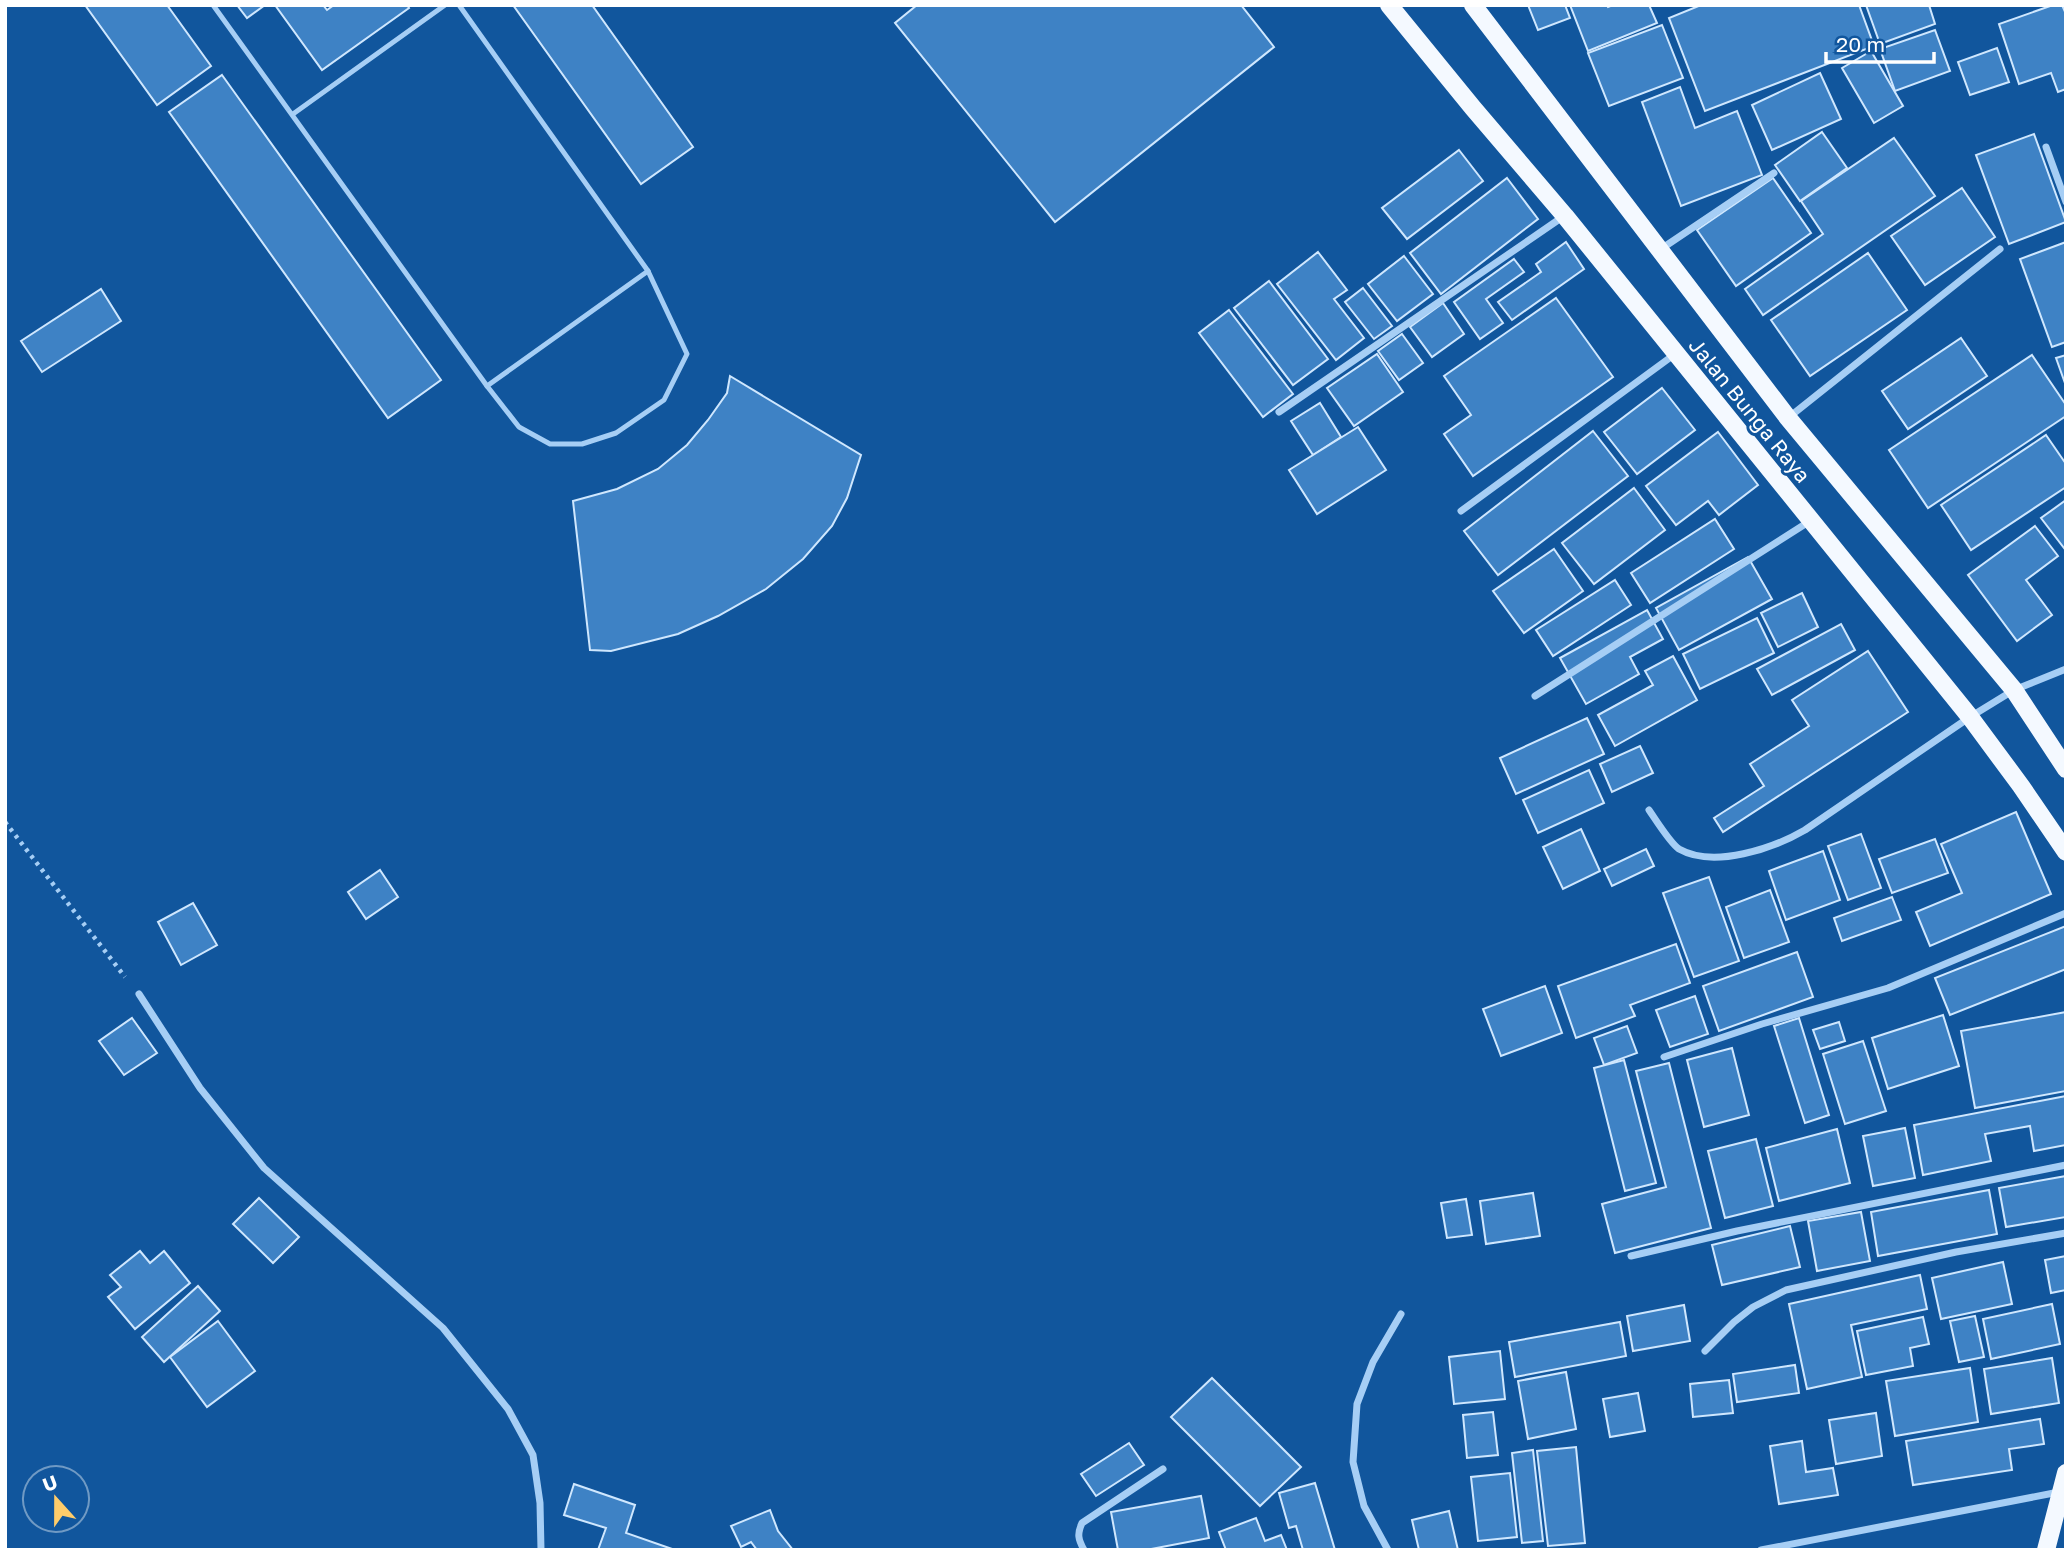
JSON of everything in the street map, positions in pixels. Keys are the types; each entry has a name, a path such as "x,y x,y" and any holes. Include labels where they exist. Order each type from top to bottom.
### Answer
{"main road":[{"name":"Jalan Bunga Raya","path":"1390,5 1472,108 1565,216 1970,717 2066,852"},
{"name":"Jalan Bunga Raya","path":"1473,5 1788,418 2014,690 2066,769"},
{"path":"2046,1550 2066,1473"}],"street":[{"path":"2046,147 2066,202"},
{"path":"1660,249 1774,173"},
{"path":"1279,412 1565,216"},
{"path":"1788,418 2000,249"},
{"path":"1461,511 1675,354"},
{"path":"1535,696 1810,520"},
{"path":"1649,810 1678,848 1698,855 1740,855 1786,841 1970,717 2014,690 2066,669"},
{"path":"1664,1057 1762,1024 1888,988 2066,913"},
{"path":"139,994 200,1088 264,1168 443,1328 508,1409 533,1455 540,1503 541,1550"},
{"path":"1631,1256 1737,1231 2066,1165"},
{"path":"1705,1351 1753,1307 1786,1290 1956,1252 2066,1233"},
{"path":"1388,1550 1364,1506 1353,1462 1357,1404 1373,1362 1401,1314"},
{"path":"1084,1550 1078,1539 1082,1523 1163,1469"},
{"path":"1761,1550 2060,1492"}],"lane":[{"path":"213,5 519,427 550,444 582,444 615,433 664,400 687,354 648,271 459,5"},
{"path":"293,114 445,5"},
{"path":"487,386 648,271"}],"path":[{"path":"5,822 139,994"}],"building":[{"path":"85,5 167,5 211,66 157,105"},
{"path":"237,5 265,5 247,18"},
{"path":"275,5 323,5 327,10 334,5 407,5 409,8 322,70"},
{"path":"513,5 592,5 693,147 641,184"},
{"path":"917,5 1241,5 1274,47 1055,222 895,23"},
{"path":"1528,5 1565,5 1570,18 1538,30"},
{"path":"1570,5 1649,5 1657,23 1588,51"},
{"path":"1701,5 1859,5 1874,46 1705,111 1669,18"},
{"path":"1866,5 1929,5 1935,24 1880,44"},
{"path":"2053,5 2062,5 2066,14 2066,89 2058,92 2051,73 2019,84 1999,24"},
{"path":"1662,25 1683,78 1609,106 1588,53"},
{"path":"1935,30 1950,71 1895,91 1880,49"},
{"path":"1997,48 2009,82 1970,95 1958,62"},
{"path":"1871,51 1903,106 1874,123 1842,68"},
{"path":"1820,73 1841,119 1772,150 1752,105"},
{"path":"222,75 441,380 388,418 169,112"},
{"path":"1680,87 1695,128 1737,111 1762,175 1681,206 1642,102"},
{"path":"1822,132 1847,168 1800,201 1775,165"},
{"path":"2034,134 2066,222 2009,244 1976,155"},
{"path":"1894,138 1935,196 1763,315 1745,289 1823,234 1801,201"},
{"path":"1459,150 1483,181 1407,239 1382,208"},
{"path":"1507,178 1538,219 1441,294 1410,253"},
{"path":"1773,178 1811,233 1736,286 1697,230"},
{"path":"1962,188 1995,237 1925,285 1891,236"},
{"path":"1566,242 1584,269 1512,320 1498,302 1541,272 1536,264"},
{"path":"2066,242 2066,342 2052,347 2020,259"},
{"path":"1318,252 1347,290 1334,299 1364,338 1336,360 1277,284"},
{"path":"1868,253 1907,310 1810,376 1771,320"},
{"path":"1404,256 1433,294 1397,321 1368,284"},
{"path":"1514,259 1524,272 1486,299 1503,323 1480,339 1454,302"},
{"path":"1269,281 1328,359 1293,385 1234,308"},
{"path":"1363,288 1392,326 1374,339 1345,302"},
{"path":"101,289 121,321 42,372 21,341"},
{"path":"1556,298 1613,377 1473,476 1444,434 1471,415 1444,376"},
{"path":"1443,303 1464,334 1432,357 1410,327"},
{"path":"1229,310 1293,394 1263,417 1199,333"},
{"path":"1402,334 1423,363 1399,380 1378,351"},
{"path":"1961,338 1987,376 1908,429 1882,391"},
{"path":"1377,354 1403,392 1354,426 1327,388"},
{"path":"2032,355 2066,405 2066,416 1928,508 1889,450"},
{"path":"2066,355 2066,386 2056,358"},
{"path":"730,376 861,455 847,498 832,526 803,559 766,589 718,616 678,634 611,651 590,650 573,501 617,489 658,469 687,445 708,420 727,393"},
{"path":"1662,388 1695,430 1637,474 1604,432"},
{"path":"1320,403 1341,437 1313,455 1291,421"},
{"path":"1358,427 1386,470 1317,514 1289,470"},
{"path":"1593,431 1628,476 1498,575 1464,531"},
{"path":"1718,432 1758,485 1719,515 1708,501 1676,525 1646,486"},
{"path":"2046,435 2066,464 2066,487 1971,550 1941,505"},
{"path":"1634,488 1665,530 1594,584 1562,543"},
{"path":"2066,500 2066,546 2064,548 2041,518"},
{"path":"1715,519 1734,549 1650,603 1631,573"},
{"path":"2035,526 2058,556 2026,580 2052,615 2017,641 1968,575"},
{"path":"1554,549 1583,591 1524,633 1493,591"},
{"path":"1748,557 1772,599 1679,650 1656,608"},
{"path":"1615,580 1631,605 1553,656 1536,630"},
{"path":"1802,593 1818,627 1778,647 1761,613"},
{"path":"1647,610 1663,639 1630,657 1639,674 1586,704 1560,658"},
{"path":"1757,618 1774,653 1700,689 1683,654"},
{"path":"1841,624 1855,650 1772,695 1757,669"},
{"path":"1868,651 1908,712 1723,832 1714,818 1764,786 1750,764 1809,726 1792,700"},
{"path":"1673,656 1697,700 1615,746 1598,715 1653,685 1645,671"},
{"path":"1587,718 1604,754 1516,794 1500,758"},
{"path":"1640,746 1653,773 1612,792 1600,764"},
{"path":"1589,770 1604,803 1538,833 1523,800"},
{"path":"2016,812 2051,894 1930,946 1916,912 1962,893 1941,844"},
{"path":"1581,829 1600,871 1563,889 1543,847"},
{"path":"1861,834 1881,888 1848,900 1828,846"},
{"path":"1935,839 1948,873 1892,893 1879,859"},
{"path":"1646,849 1654,866 1612,886 1604,869"},
{"path":"1823,851 1840,900 1786,920 1769,871"},
{"path":"380,870 398,897 366,919 348,892"},
{"path":"1709,877 1739,961 1694,977 1663,893"},
{"path":"1770,890 1789,942 1744,958 1726,907"},
{"path":"1892,897 1901,920 1842,941 1834,918"},
{"path":"193,903 217,945 181,965 158,922"},
{"path":"2066,926 2066,969 1950,1015 1935,978"},
{"path":"1676,944 1690,983 1630,1005 1635,1016 1576,1038 1558,986"},
{"path":"1797,952 1813,997 1719,1031 1703,986"},
{"path":"1545,986 1562,1033 1501,1056 1483,1009"},
{"path":"1695,996 1708,1034 1670,1047 1656,1010"},
{"path":"2066,1012 2066,1091 1975,1108 1961,1031"},
{"path":"1943,1015 1959,1066 1888,1089 1872,1038"},
{"path":"132,1018 157,1053 124,1075 99,1041"},
{"path":"1799,1018 1829,1115 1805,1123 1774,1026"},
{"path":"1839,1022 1845,1041 1820,1049 1813,1030"},
{"path":"1627,1026 1637,1053 1604,1065 1594,1038"},
{"path":"1863,1041 1886,1111 1845,1124 1823,1054"},
{"path":"1732,1048 1749,1115 1704,1127 1687,1060"},
{"path":"1624,1060 1656,1183 1625,1191 1594,1068"},
{"path":"1669,1063 1711,1228 1615,1253 1602,1204 1666,1187 1636,1071"},
{"path":"2066,1096 2066,1145 2034,1151 2030,1126 1985,1134 1991,1161 1923,1175 1914,1125"},
{"path":"1905,1128 1915,1178 1873,1186 1863,1136"},
{"path":"1837,1129 1850,1183 1779,1201 1766,1148"},
{"path":"1756,1139 1773,1206 1725,1218 1708,1151"},
{"path":"2066,1176 2066,1217 2006,1227 1999,1188"},
{"path":"1989,1190 1997,1234 1878,1256 1871,1212"},
{"path":"1533,1193 1540,1236 1486,1244 1480,1201"},
{"path":"259,1198 299,1237 273,1263 233,1224"},
{"path":"1466,1199 1472,1235 1447,1238 1441,1203"},
{"path":"1861,1212 1870,1261 1817,1271 1808,1221"},
{"path":"1790,1226 1800,1267 1722,1285 1712,1245"},
{"path":"140,1251 150,1263 164,1251 190,1283 135,1329 108,1297 121,1287 110,1275"},
{"path":"2066,1256 2066,1290 2051,1293 2045,1260"},
{"path":"2003,1262 2012,1304 1941,1319 1932,1278"},
{"path":"1920,1275 1927,1309 1851,1325 1862,1377 1807,1389 1789,1304"},
{"path":"198,1286 220,1311 164,1362 142,1337"},
{"path":"2052,1304 2060,1344 1991,1359 1983,1319"},
{"path":"1684,1305 1690,1341 1633,1351 1627,1316"},
{"path":"1975,1316 1984,1357 1959,1362 1950,1321"},
{"path":"1923,1317 1929,1344 1910,1348 1913,1366 1866,1375 1857,1331"},
{"path":"218,1321 255,1371 207,1407 170,1357"},
{"path":"1620,1322 1626,1356 1515,1377 1509,1342"},
{"path":"1500,1351 1505,1399 1454,1404 1449,1357"},
{"path":"2052,1358 2059,1403 1991,1414 1984,1369"},
{"path":"1795,1365 1799,1393 1737,1402 1733,1374"},
{"path":"1970,1368 1978,1422 1895,1436 1886,1381"},
{"path":"1566,1372 1576,1429 1528,1439 1518,1381"},
{"path":"1212,1378 1301,1467 1260,1506 1171,1417"},
{"path":"1729,1380 1733,1413 1693,1417 1690,1384"},
{"path":"1638,1393 1645,1431 1610,1437 1603,1399"},
{"path":"1493,1412 1498,1455 1467,1458 1463,1415"},
{"path":"1876,1413 1882,1456 1836,1464 1829,1420"},
{"path":"2040,1419 2044,1444 2009,1449 2012,1470 1913,1485 1906,1441"},
{"path":"1802,1441 1806,1472 1833,1468 1838,1495 1779,1504 1770,1446"},
{"path":"1129,1443 1144,1465 1096,1496 1081,1474"},
{"path":"1576,1447 1585,1543 1548,1546 1537,1451"},
{"path":"1533,1450 1543,1541 1522,1543 1512,1453"},
{"path":"1510,1473 1517,1537 1478,1541 1471,1477"},
{"path":"1315,1483 1335,1550 1303,1550 1296,1526 1289,1528 1279,1493"},
{"path":"574,1484 635,1505 626,1533 675,1550 598,1550 606,1528 564,1515"},
{"path":"1201,1496 1209,1538 1146,1550 1118,1550 1111,1512"},
{"path":"770,1510 778,1531 793,1550 757,1550 751,1542 741,1547 731,1526"},
{"path":"1449,1511 1458,1550 1419,1550 1412,1520"},
{"path":"1256,1518 1265,1541 1281,1535 1287,1550 1226,1550 1219,1532"}]}
